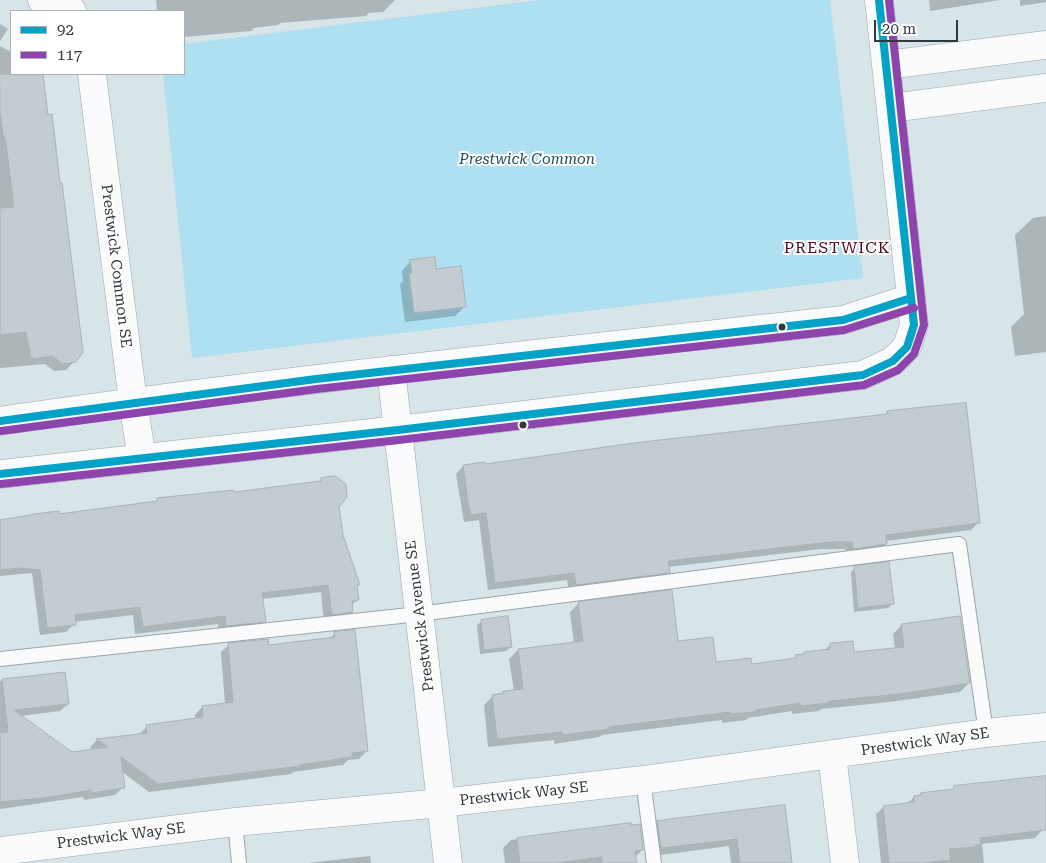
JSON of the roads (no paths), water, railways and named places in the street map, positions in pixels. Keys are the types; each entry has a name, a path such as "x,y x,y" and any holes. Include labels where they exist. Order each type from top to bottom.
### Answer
{"street":[{"path":"42,0 48,4 69,10"},
{"path":"0,474 398,430 863,375 893,361 907,347 914,325 879,0"},
{"path":"887,65 1046,45"},
{"name":"Prestwick Common SE","path":"92,75 133,402 142,459"},
{"path":"892,108 1046,88"},
{"path":"0,421 133,402 391,370 843,320 911,298"},
{"name":"Prestwick Avenue SE","path":"391,370 448,863"},
{"name":"Prestwick Way SE","path":"0,851 234,822 441,803 643,780 986,733 1046,727"},
{"path":"832,754 845,863"}],"lane":[{"path":"0,659 419,614 959,544 986,733"},
{"path":"643,780 654,863"},
{"path":"234,822 240,863"}],"district":[{"name":"PRESTWICK","path":"837,248"}],"park label":[{"name":"Prestwick Common","path":"527,160"}]}
